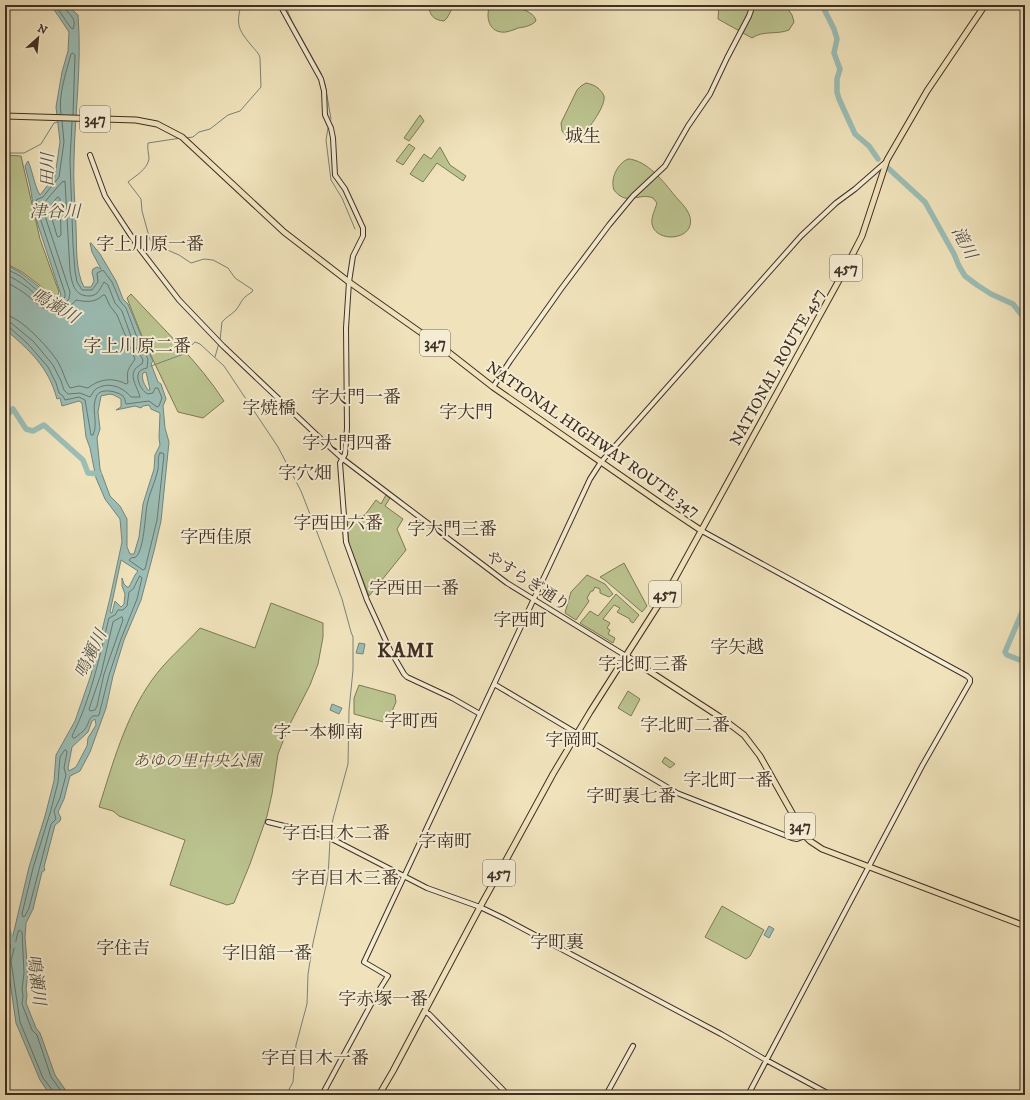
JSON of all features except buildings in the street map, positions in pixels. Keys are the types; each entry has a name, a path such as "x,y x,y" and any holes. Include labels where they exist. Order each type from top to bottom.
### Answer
{"highway":[{"name":"NATIONAL ROUTE 457","path":"702,531 844,273 862,236 887,160 927,91 985,5"},
{"name":"NATIONAL HIGHWAY ROUTE 347","path":"5,116 136,120 157,124 182,137 284,232 349,282 446,351 493,387 680,518 702,531 673,582 626,656"},
{"name":"457","path":"379,1095 394,1071 480,907 553,774 626,656"},
{"name":"347","path":"626,656 723,719 744,735 760,756 810,841 822,849 1025,926"}],"street":[{"path":"280,5 321,79 324,92 325,115 331,128 333,138 335,175 345,189 363,228 363,236 353,256 349,282 346,328 347,428 345,454 340,463 346,542 367,600 390,650 407,678 452,698 480,714"},
{"path":"493,387 544,313 604,231 633,196 665,166 688,126 710,94 753,5"},
{"name":"やすらぎ通り","path":"90,155 105,196 139,248 179,300 223,346 343,459 506,583 626,656"},
{"path":"322,1095 376,995 388,976 364,962 579,499 590,479 601,462 801,236 836,203 855,189 887,160"},
{"path":"702,531 968,676 970,679 970,682 918,773 748,1095"},
{"path":"494,684 677,793 792,838 797,839 806,836"},
{"path":"268,822 326,836 435,892 480,907 503,918 721,1034 831,1095"},
{"path":"425,1012 429,1014 508,1095"},
{"path":"606,1095 633,1046"}],"green space":[{"path":"428,5 454,5 444,21 433,16"},
{"path":"490,5 509,6 523,10 534,16 536,21 528,26 506,32 500,32 492,28 488,19"},
{"path":"719,5 785,5 792,15 794,22 789,30 765,33 752,38 718,19"},
{"path":"586,83 598,88 604,96 604,100 589,128 582,136 574,138 568,136 562,131 561,123 577,90"},
{"path":"420,115 424,121 409,141 404,138"},
{"path":"409,144 415,148 403,165 396,161"},
{"path":"440,147 450,165 466,176 463,181 437,163 423,182 410,174 424,154 431,159"},
{"path":"5,155 21,156 40,239 59,292 57,297 22,272 5,263"},
{"path":"628,159 635,160 648,167 666,184 684,206 690,219 689,228 686,232 675,237 663,236 654,229 652,224 657,203 653,198 624,198 614,190 613,181 615,172 624,161"},
{"path":"131,294 192,359 224,401 203,418 178,412 143,339 127,298"},
{"path":"386,495 390,498 385,506 403,519 397,529 406,550 369,596 349,544 347,520 365,515 376,500 381,504"},
{"path":"624,563 647,606 642,612 600,577"},
{"path":"587,575 605,584 613,594 609,597 600,593 600,589 595,587 587,598 589,601 576,620 565,613 571,592"},
{"path":"616,594 639,615 633,623 630,619 617,612 620,608 614,605 603,619 610,623 607,628 610,630 608,634 615,638 613,643 580,623 590,611 598,616"},
{"name":"あゆの里中央公園","path":"271,603 323,623 323,637 318,664 310,685 289,726 278,754 267,816 250,864 234,903 227,905 170,885 185,840 119,816 113,811 99,807 127,725 134,710 157,673 200,628 255,648"},
{"path":"359,685 395,695 396,702 387,723 354,714 354,698"},
{"path":"628,691 640,699 631,716 618,708"},
{"path":"665,757 675,764 670,768 662,762"},
{"path":"722,906 764,930 750,956 746,959 705,937"}],"water":[{"path":"51,5 67,5 78,15 79,69 74,176 77,258 79,273 84,287 91,287 94,281 92,272 93,269 97,267 101,269 92,252 91,243 100,254 116,281 123,299 128,304 153,361 151,364 158,382 161,384 166,399 163,406 165,428 169,442 161,521 141,600 124,640 113,676 106,708 90,752 80,771 70,776 64,799 58,812 61,818 55,825 44,867 45,870 42,872 33,909 26,923 25,937 28,974 26,1003 36,1028 40,1033 55,1075 69,1095 50,1095 40,1080 16,1023 7,961 29,867 54,781 56,755 75,721 91,675 122,542 120,519 105,499 96,478 90,448 86,437 82,403 79,401 62,406 60,398 57,399 49,377 43,368 30,352 5,329 5,264 21,273 51,296 57,299 61,295 35,216 25,166 28,161 40,195 55,176 60,142 56,107 62,72 68,51 69,32","holes":["146,372 150,390 148,390 144,382 143,373","110,394 121,399 121,407 116,410 135,406 141,408 149,405 151,409 160,413 160,445 155,455 154,469 143,504 139,537 134,554 130,554 127,547 127,519 120,506 110,496 100,469 97,438 100,429 98,412 101,396","121,560 138,571 129,587 124,584 122,578 122,586 125,594 124,604 121,607 115,601 112,613 110,612","95,719 96,725 88,738 87,746 76,767 69,771 68,768 72,747 88,732 92,721"]},
{"path":"359,643 365,644 363,654 356,653"},
{"path":"332,704 342,708 339,714 330,710"},
{"path":"769,926 774,929 769,938 764,935"}],"waterway":[{"path":"186,138 193,137 199,132 210,129 228,115 240,111 261,87 260,58 243,35 239,26 241,5"},
{"path":"285,5 292,21 321,73 325,84 331,119"},
{"name":"滝川","path":"822,5 834,29 837,39 834,53 840,69 837,79 837,92 839,99 855,134 869,146 878,159"},
{"name":"田川","path":"5,153 24,153 41,144 54,123 58,122"},
{"path":"328,128 326,140 331,180 342,198 355,229"},
{"path":"181,138 148,143 148,163 128,182 141,199 142,211 150,240 156,245 179,255 191,263 204,259 213,260 228,268 235,278 253,290 243,299 235,311 222,322 220,340"},
{"name":"滝川","path":"888,168 925,202 965,276 991,294 1013,304 1025,319"},
{"path":"151,366 181,355 195,342 200,344 224,366 278,447 301,491 325,553 342,599 353,637 353,670 349,710 348,764 333,819 330,837"},
{"path":"215,357 219,343"},
{"path":"5,417 13,409 26,429 33,431 44,425 83,460 88,473 99,474"},
{"path":"1025,605 1005,652 1007,655 1025,662"},
{"path":"286,1095 293,1082 296,1045 307,1004 308,974 313,943 328,877 330,840"},
{"path":"5,924 14,945"}],"district":[{"name":"城生","path":"583,137"},
{"name":"字上川原一番","path":"150,245"},
{"name":"字上川原二番","path":"137,347"},
{"name":"字大門一番","path":"356,398"},
{"name":"字焼橋","path":"269,409"},
{"name":"字大門","path":"466,413"},
{"name":"字大門四番","path":"347,444"},
{"name":"字穴畑","path":"305,474"},
{"name":"字西田六番","path":"338,524"},
{"name":"字大門三番","path":"452,530"},
{"name":"字西佳原","path":"216,538"},
{"name":"字西田一番","path":"414,589"},
{"name":"字西町","path":"520,621"},
{"name":"字矢越","path":"737,648"},
{"name":"KAMI","path":"406,651"},
{"name":"字北町三番","path":"643,665"},
{"name":"字町西","path":"411,722"},
{"name":"字北町二番","path":"685,726"},
{"name":"字一本柳南","path":"318,733"},
{"name":"字岡町","path":"572,741"},
{"name":"字北町一番","path":"728,781"},
{"name":"字町裏七番","path":"631,797"},
{"name":"字百目木二番","path":"336,834"},
{"name":"字南町","path":"445,842"},
{"name":"字百目木三番","path":"345,879"},
{"name":"字町裏","path":"557,943"},
{"name":"字住吉","path":"123,949"},
{"name":"字旧舘一番","path":"267,954"},
{"name":"字赤塚一番","path":"383,1000"},
{"name":"字百目木一番","path":"315,1059"}],"water label":[{"name":"津谷川","path":"55,212"},
{"name":"鳴瀬川","path":"55,306"},
{"name":"鳴瀬川","path":"91,654"},
{"name":"鳴瀬川","path":"36,980"}]}
